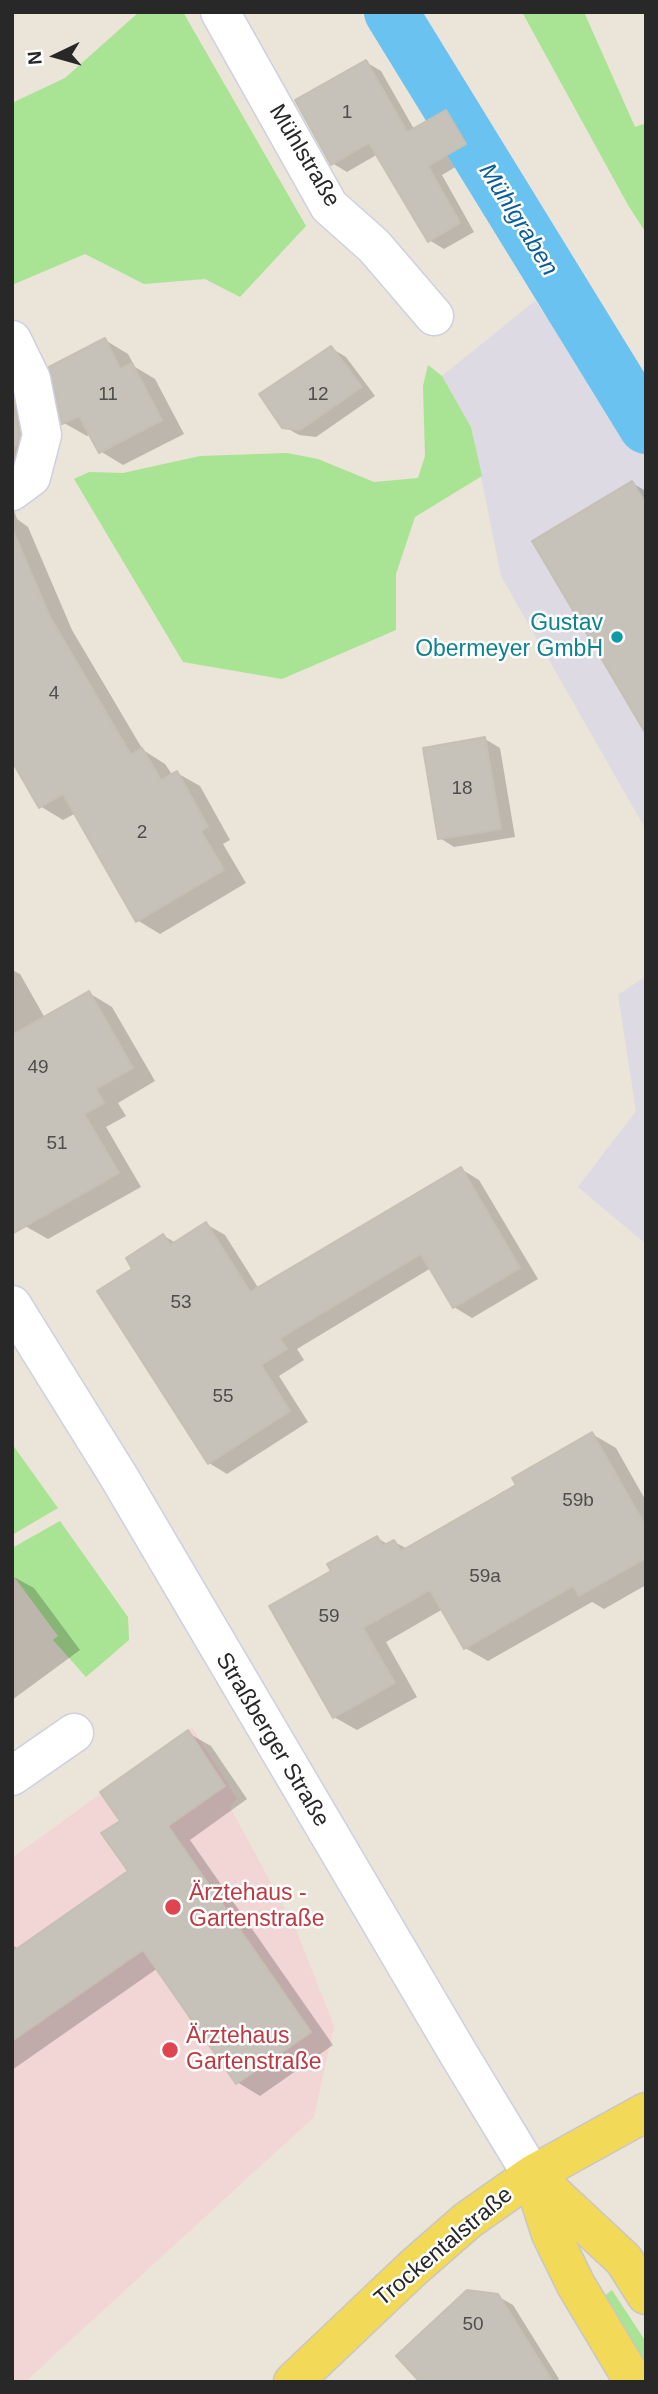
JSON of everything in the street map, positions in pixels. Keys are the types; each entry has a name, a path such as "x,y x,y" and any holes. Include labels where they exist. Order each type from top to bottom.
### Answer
{"main road":[{"name":"Trockentalstraße","path":"293,2382 458,2229 532,2175 646,2112"},
{"name":"Straßberger Straße","path":"532,2175 624,2260 646,2295"},
{"name":"Straßberger Straße","path":"532,2175 556,2244 576,2285 634,2382"}],"street":[{"name":"Mühlstraße","path":"220,12 329,206 374,246 434,316"},
{"path":"12,340 31,379 42,435 31,477 12,491"},
{"name":"Straßberger Straße","path":"12,1305 119,1477 532,2175"},
{"path":"12,1776 74,1733"}],"shaded area":[{"path":"535,301 646,452 646,830 501,576 471,427 442,376"},
{"path":"646,976 646,1244 578,1187 636,1111 618,995"},
{"name":"Ärztehaus Gartenstraße","path":"192,1727 237,1799 230,1807 295,1927 334,2026 314,2117 25,2382 16,2382 12,2378 12,1858"}],"green space":[{"path":"139,12 183,12 306,226 240,297 205,279 144,284 85,254 12,285 12,103 65,78"},
{"path":"522,12 584,12 635,127 646,123 646,233 628,205"},
{"path":"428,365 442,376 471,427 482,476 415,517 396,574 396,630 282,679 183,662 74,479 89,472 123,473 200,456 287,453 318,459 374,482 418,478 425,456 423,386"},
{"path":"12,1444 58,1508 12,1535"},
{"path":"60,1521 128,1617 129,1640 86,1677 53,1640 58,1636 12,1574 12,1548"},
{"path":"612,2290 646,2342 646,2375 599,2300"}],"building":[{"path":"366,60 407,132 446,110 466,144 428,166 460,223 428,242 369,143 331,165 295,100"},
{"path":"105,338 120,369 132,363 162,420 99,453 79,416 62,424 49,367"},
{"path":"331,346 362,387 300,430 282,428 259,394"},
{"path":"12,397 20,434 17,445 12,447"},
{"name":"Gustav Obermeyer GmbH","path":"632,481 646,504 646,734 532,541"},
{"path":"12,528 49,615 131,755 142,748 161,780 177,771 208,827 201,831 224,870 136,922 63,794 39,808 12,761"},
{"path":"485,737 501,829 438,839 423,748"},
{"path":"89,991 133,1068 96,1089 104,1103 84,1114 119,1173 12,1234 12,1035"},
{"path":"461,1167 520,1268 453,1308 421,1254 280,1338 287,1349 261,1365 290,1411 208,1464 97,1291 132,1269 126,1258 163,1234 170,1245 206,1222 250,1292"},
{"path":"592,1432 646,1527 646,1558 579,1596 573,1586 464,1649 430,1590 363,1628 395,1683 333,1718 269,1606 331,1571 327,1564 377,1536 383,1546 394,1540 401,1551 516,1485 512,1478"},
{"name":"Ärztehaus - Gartenstraße","path":"188,1730 225,1786 168,1826 311,2032 236,2084 143,1950 12,2041 12,1952 128,1871 101,1833 120,1821 100,1792"},
{"path":"467,2290 498,2294 553,2382 420,2382 396,2356"}],"waterway":[{"name":"Mühlgraben","path":"391,12 646,427"}],"place":[{"name":"Gustav Obermeyer GmbH","path":"617,637"},
{"name":"Ärztehaus - Gartenstraße","path":"173,1907"},
{"name":"Ärztehaus Gartenstraße","path":"170,2050"}]}
